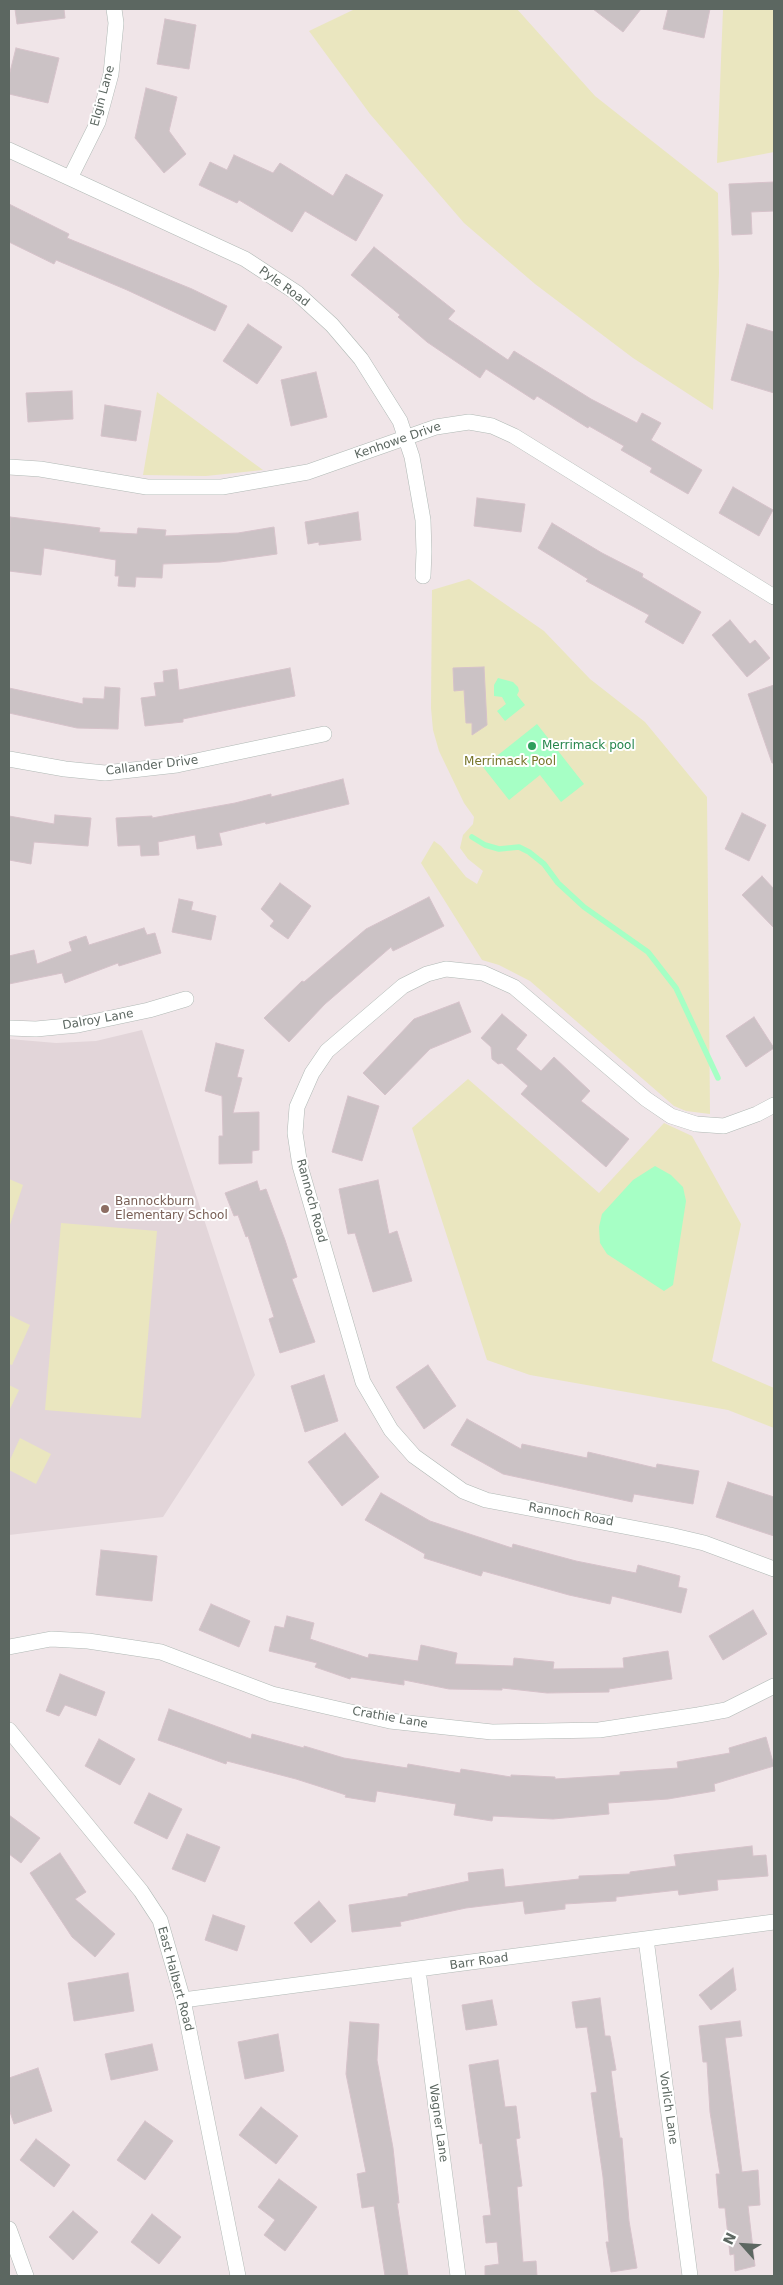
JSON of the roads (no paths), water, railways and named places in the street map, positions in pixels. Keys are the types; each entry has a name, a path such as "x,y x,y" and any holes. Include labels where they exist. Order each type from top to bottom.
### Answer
{"street":[{"name":"Elgin Lane","path":"70,178 98,122 111,74 116,23 114,9"},
{"name":"Pyle Road","path":"9,150 245,259 297,293 332,325 361,359 400,421 412,457 423,520 423,576"},
{"name":"Kenhowe Drive","path":"9,467 40,469 147,487 222,487 308,472 406,439 436,426 469,422 492,426 514,436 774,597"},
{"name":"Callander Drive","path":"9,758 65,770 105,773 178,766 324,734"},
{"name":"Rannoch Road","path":"774,1105 757,1114 724,1126 696,1124 671,1116 646,1099 514,987 483,973 446,969 427,974 403,986 327,1051 312,1073 297,1106 295,1133 300,1166 363,1382 391,1430 414,1456 463,1491 486,1500 670,1534 704,1543 774,1569"},
{"name":"Dalroy Lane","path":"9,1028 36,1029 78,1025 149,1010 186,999"},
{"name":"Crathie Lane","path":"9,1647 51,1639 88,1641 161,1652 272,1694 390,1721 492,1732 599,1730 698,1715 726,1710 774,1686"},
{"name":"East Halbert Road","path":"9,1730 152,1908 165,1936 184,2000 238,2276"},
{"name":"Barr Road","path":"184,2000 774,1922"},
{"name":"Vorlich Lane","path":"646,1939 690,2276"},
{"name":"Wagner Lane","path":"418,1970 458,2276"},
{"path":"9,2229 26,2276"}],"waterway":[{"path":"472,837 485,845 499,849 519,847 529,852 544,864 558,883 584,907 648,952 676,988 718,1078"}],"place":[{"name":"Merrimack pool","path":"532,746"},
{"name":"Bannockburn Elementary School","path":"105,1209"}],"park label":[{"name":"Merrimack Pool","path":"510,762"}]}
